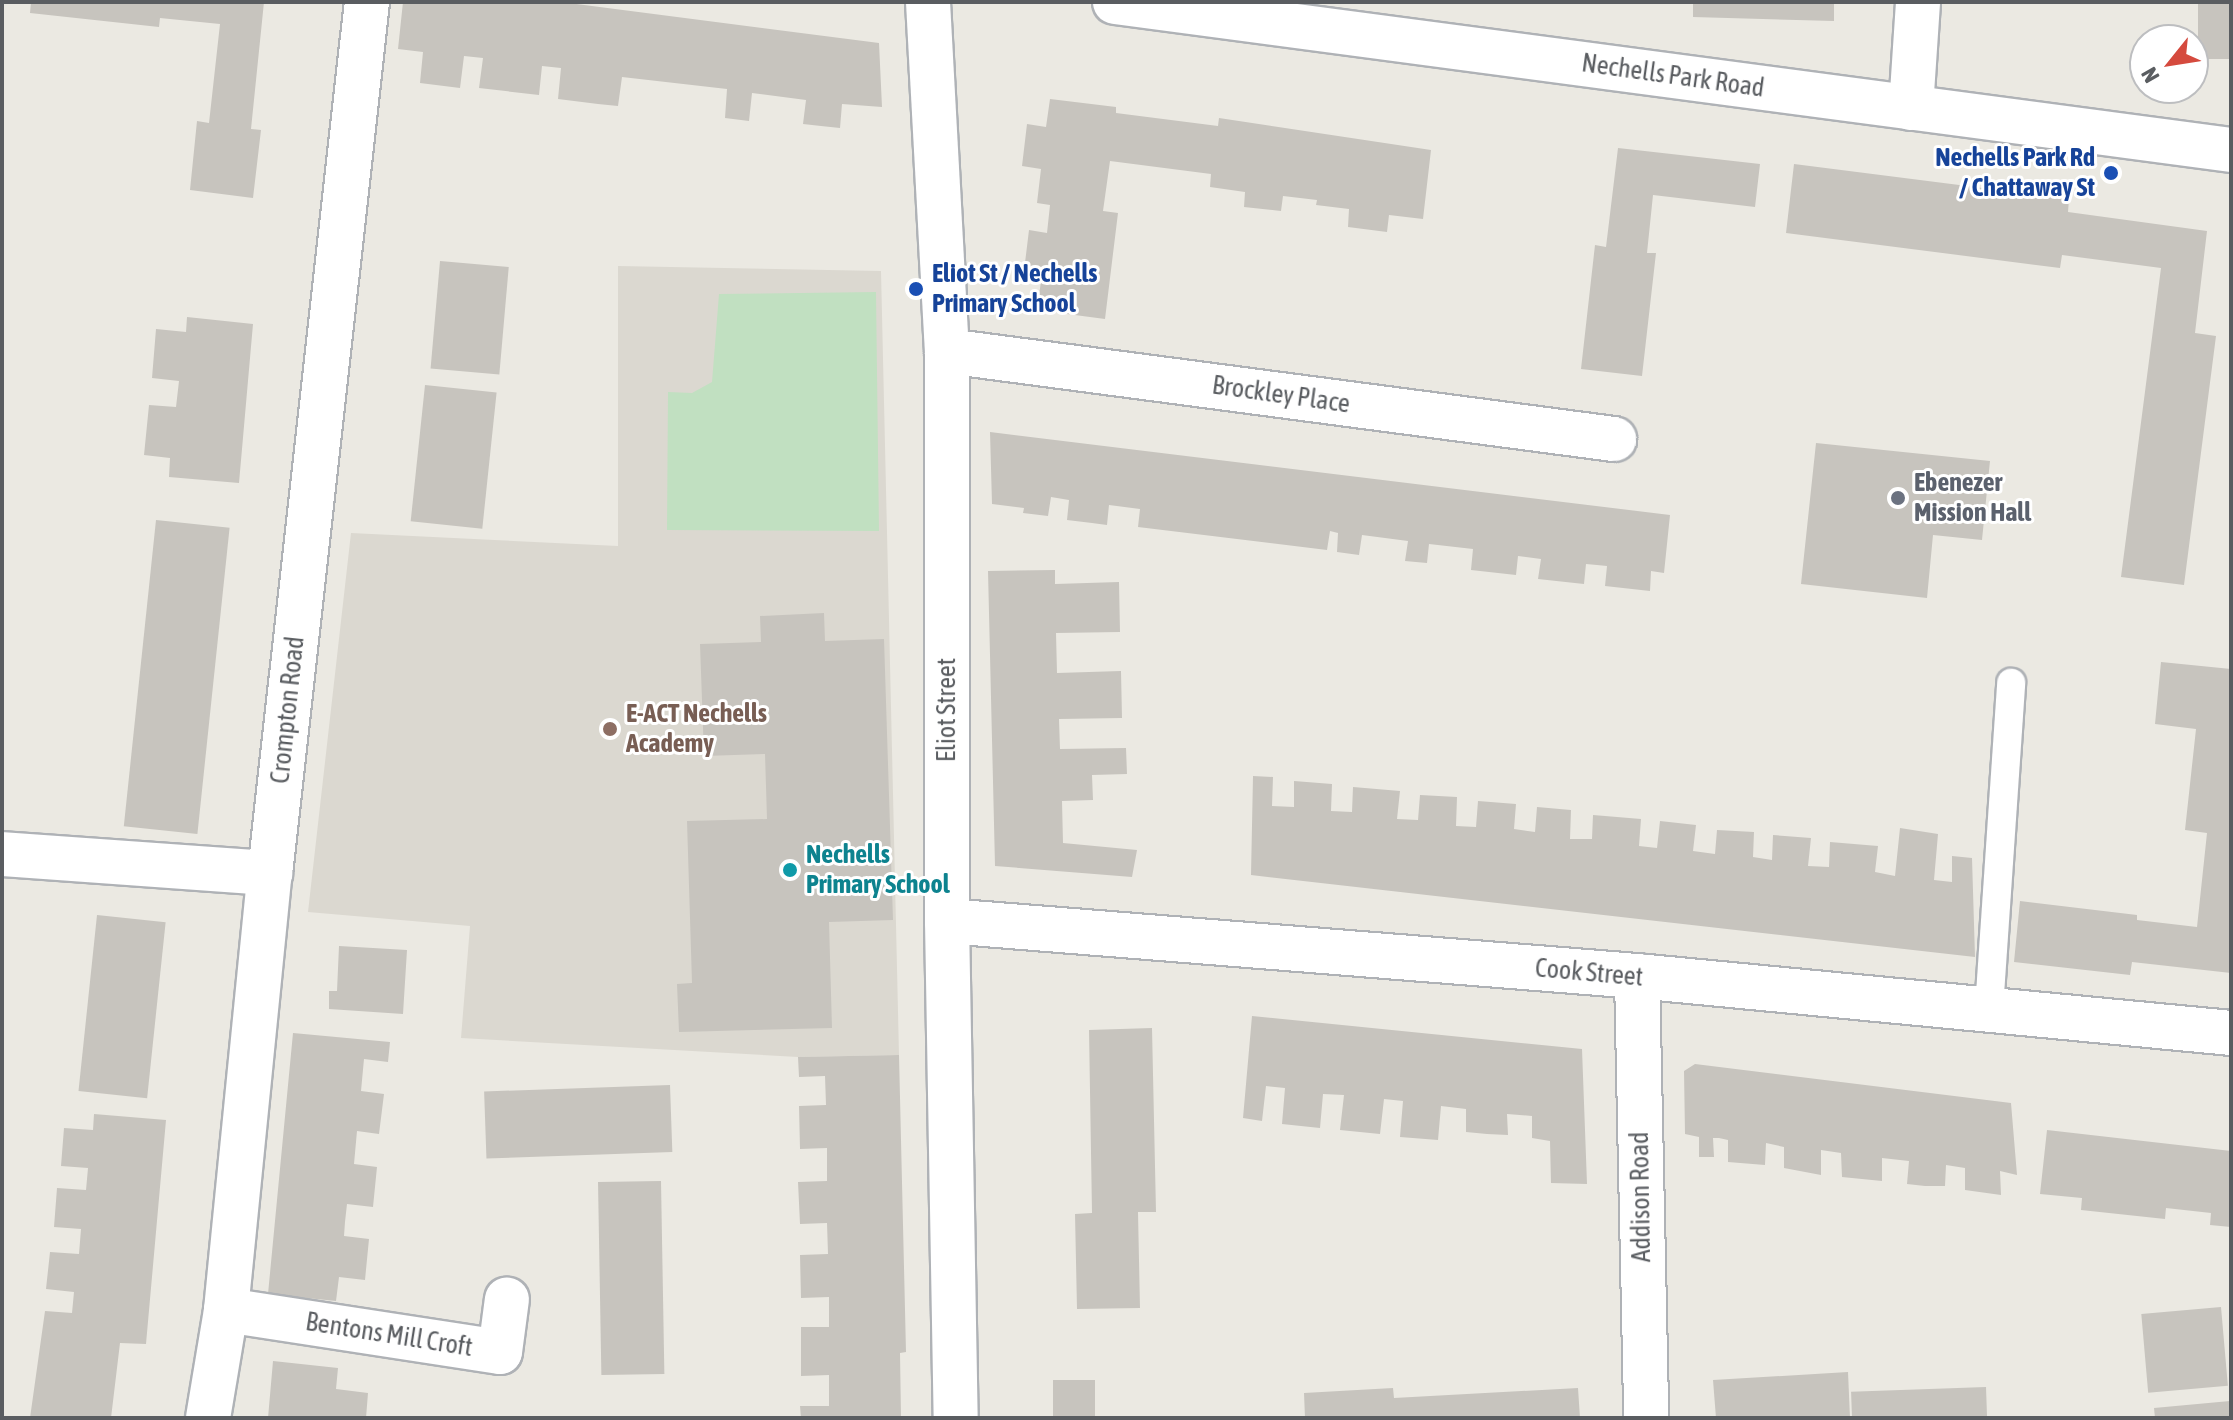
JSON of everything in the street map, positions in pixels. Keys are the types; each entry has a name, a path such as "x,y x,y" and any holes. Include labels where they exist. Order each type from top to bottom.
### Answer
{"street":[{"name":"Crompton Road","path":"208,1418 226,1310 270,873 367,2"},
{"name":"Eliot Street","path":"928,2 947,351 947,921 956,1418"},
{"name":"Nechells Park Road","path":"1115,2 2231,150"},
{"path":"1911,108 1918,2"},
{"name":"Brockley Place","path":"947,351 1614,439"},
{"path":"2,854 270,873"},
{"name":"Cook Street","path":"947,921 1637,976 2231,1033"},
{"name":"Addison Road","path":"1637,976 1646,1418"},
{"name":"Bentons Mill Croft","path":"226,1310 500,1352 507,1299"}],"lane":[{"path":"1989,1009 2011,683"}],"shaded area":[{"name":"E-ACT Nechells Academy","path":"618,266 881,271 899,1055 798,1057 461,1038 470,926 308,912 351,533 618,546"}],"green space":[{"path":"876,292 879,531 667,530 668,392 692,393 712,382 719,294"}],"building":[{"path":"31,2 264,2 251,129 261,130 253,198 190,190 197,121 209,123 220,24 160,18 159,27 30,13"},
{"path":"403,2 561,2 879,43 882,107 842,104 840,128 821,126 803,124 806,100 752,93 749,121 725,118 727,89 622,77 618,106 598,104 558,99 561,68 542,66 539,95 479,88 483,58 464,56 460,88 420,83 423,52 398,49"},
{"path":"1693,2 1834,2 1834,21 1693,17"},
{"path":"2198,2 2231,2 2231,59 2209,59 2209,24 2198,24"},
{"path":"1050,99 1116,107 1116,113 1218,126 1219,118 1431,150 1423,219 1389,215 1387,232 1348,227 1349,209 1316,205 1317,200 1283,196 1281,211 1244,207 1245,192 1210,187 1211,174 1110,161 1103,211 1118,213 1105,319 1037,310 1042,274 1024,271 1029,230 1047,233 1050,205 1037,203 1041,169 1022,166 1027,124 1046,127"},
{"path":"1618,148 1760,164 1755,207 1653,195 1647,253 1656,253 1642,376 1581,369 1595,245 1606,247"},
{"path":"1794,164 2069,199 2068,212 2207,231 2195,333 2216,336 2184,585 2121,577 2161,268 2062,255 2060,268 1786,233"},
{"path":"440,261 509,267 499,375 431,369"},
{"path":"187,317 253,324 239,483 169,477 170,458 144,455 149,405 176,407 179,381 152,378 156,329 186,332"},
{"path":"425,385 497,393 482,529 411,521"},
{"path":"990,432 1670,515 1664,573 1651,571 1650,591 1605,586 1607,566 1586,564 1584,584 1538,579 1541,559 1518,556 1516,575 1471,570 1473,549 1429,544 1427,563 1405,561 1408,541 1362,535 1359,555 1337,552 1338,533 1330,531 1327,550 1138,527 1140,509 1109,505 1107,525 1067,520 1069,500 1051,497 1048,516 1023,513 1024,508 992,504"},
{"name":"Ebenezer Mission Hall","path":"1816,443 1990,461 1982,540 1933,535 1927,598 1801,584"},
{"path":"156,520 230,528 197,834 124,826"},
{"path":"1055,570 1055,584 1119,582 1120,632 1056,633 1057,673 1121,671 1122,718 1059,719 1060,749 1126,748 1127,774 1092,775 1093,800 1062,801 1063,843 1137,850 1132,877 995,866 988,571"},
{"name":"Nechells Primary School","path":"824,613 825,641 884,639 893,920 829,922 832,1028 679,1032 677,984 692,983 687,821 767,819 765,754 704,756 700,644 761,642 760,616"},
{"path":"2161,662 2231,669 2231,973 2132,962 2130,975 2014,962 2020,901 2137,915 2137,920 2197,927 2207,833 2185,830 2196,729 2155,724"},
{"path":"1253,776 1273,777 1272,806 1294,807 1294,781 1332,784 1331,811 1352,812 1353,787 1400,791 1397,819 1418,820 1420,795 1457,797 1456,826 1476,827 1478,801 1516,804 1514,829 1535,832 1537,807 1571,810 1570,839 1592,839 1593,815 1641,819 1639,846 1657,848 1660,821 1696,825 1693,851 1715,854 1717,830 1754,832 1753,857 1772,860 1773,835 1811,838 1808,866 1829,867 1830,842 1878,846 1875,872 1895,876 1900,828 1938,834 1934,880 1952,882 1952,856 1972,858 1975,957 1251,875"},
{"path":"97,915 166,922 147,1098 78,1091"},
{"path":"339,946 407,950 403,1014 329,1009 329,991 337,991"},
{"path":"1252,1016 1582,1049 1587,1184 1551,1183 1550,1141 1532,1138 1532,1116 1507,1114 1508,1135 1466,1132 1466,1109 1441,1106 1438,1140 1400,1137 1403,1101 1384,1099 1380,1134 1340,1130 1344,1095 1323,1094 1320,1128 1282,1124 1285,1088 1266,1086 1262,1121 1243,1118"},
{"path":"1152,1028 1156,1212 1138,1212 1140,1308 1077,1309 1075,1214 1092,1213 1089,1030"},
{"path":"293,1033 390,1042 388,1062 364,1059 361,1091 384,1094 379,1134 357,1131 354,1164 377,1167 373,1207 347,1204 345,1222 344,1236 369,1239 365,1280 339,1277 336,1301 268,1294"},
{"path":"899,1055 906,1352 900,1353 901,1418 801,1418 800,1406 829,1406 829,1375 801,1376 801,1327 829,1327 829,1297 801,1298 800,1255 828,1254 827,1223 800,1224 798,1182 827,1181 827,1148 800,1149 799,1106 826,1105 825,1076 799,1077 798,1057"},
{"path":"1695,1064 2011,1103 2017,1175 2000,1171 2001,1195 1965,1190 1965,1168 1946,1165 1945,1186 1925,1186 1907,1184 1909,1161 1882,1158 1882,1181 1842,1177 1841,1153 1821,1150 1821,1175 1784,1168 1784,1147 1766,1143 1765,1165 1728,1162 1728,1140 1719,1138 1713,1138 1714,1157 1699,1157 1699,1137 1685,1134 1684,1071"},
{"path":"670,1085 672,1152 486,1158 484,1091"},
{"path":"94,1114 166,1120 146,1344 120,1343 111,1418 30,1418 45,1311 72,1313 74,1292 46,1289 50,1252 79,1254 81,1229 54,1227 57,1188 86,1190 88,1168 61,1166 64,1128 93,1130"},
{"path":"2047,1130 2231,1151 2231,1227 2210,1225 2211,1213 2166,1208 2165,1219 2081,1210 2082,1198 2040,1194"},
{"path":"661,1181 664,1374 601,1375 598,1182"},
{"path":"2221,1307 2228,1386 2148,1393 2141,1314"},
{"path":"273,1361 338,1368 336,1389 368,1393 366,1418 268,1418"},
{"path":"1848,1372 1850,1418 1716,1418 1713,1380"},
{"path":"1053,1380 1095,1380 1095,1418 1053,1418"},
{"path":"1986,1387 1987,1418 1852,1418 1851,1392"},
{"path":"1393,1388 1394,1398 1578,1388 1580,1418 1305,1418 1304,1393"},
{"path":"2230,1401 2231,1418 2155,1418 2154,1408"}],"place":[{"name":"Nechells Park Rd / Chattaway St","path":"2111,173"},
{"name":"Eliot St / Nechells Primary School","path":"916,289"},
{"name":"Ebenezer Mission Hall","path":"1898,498"},
{"name":"E-ACT Nechells Academy","path":"610,729"},
{"name":"Nechells Primary School","path":"790,870"}]}
